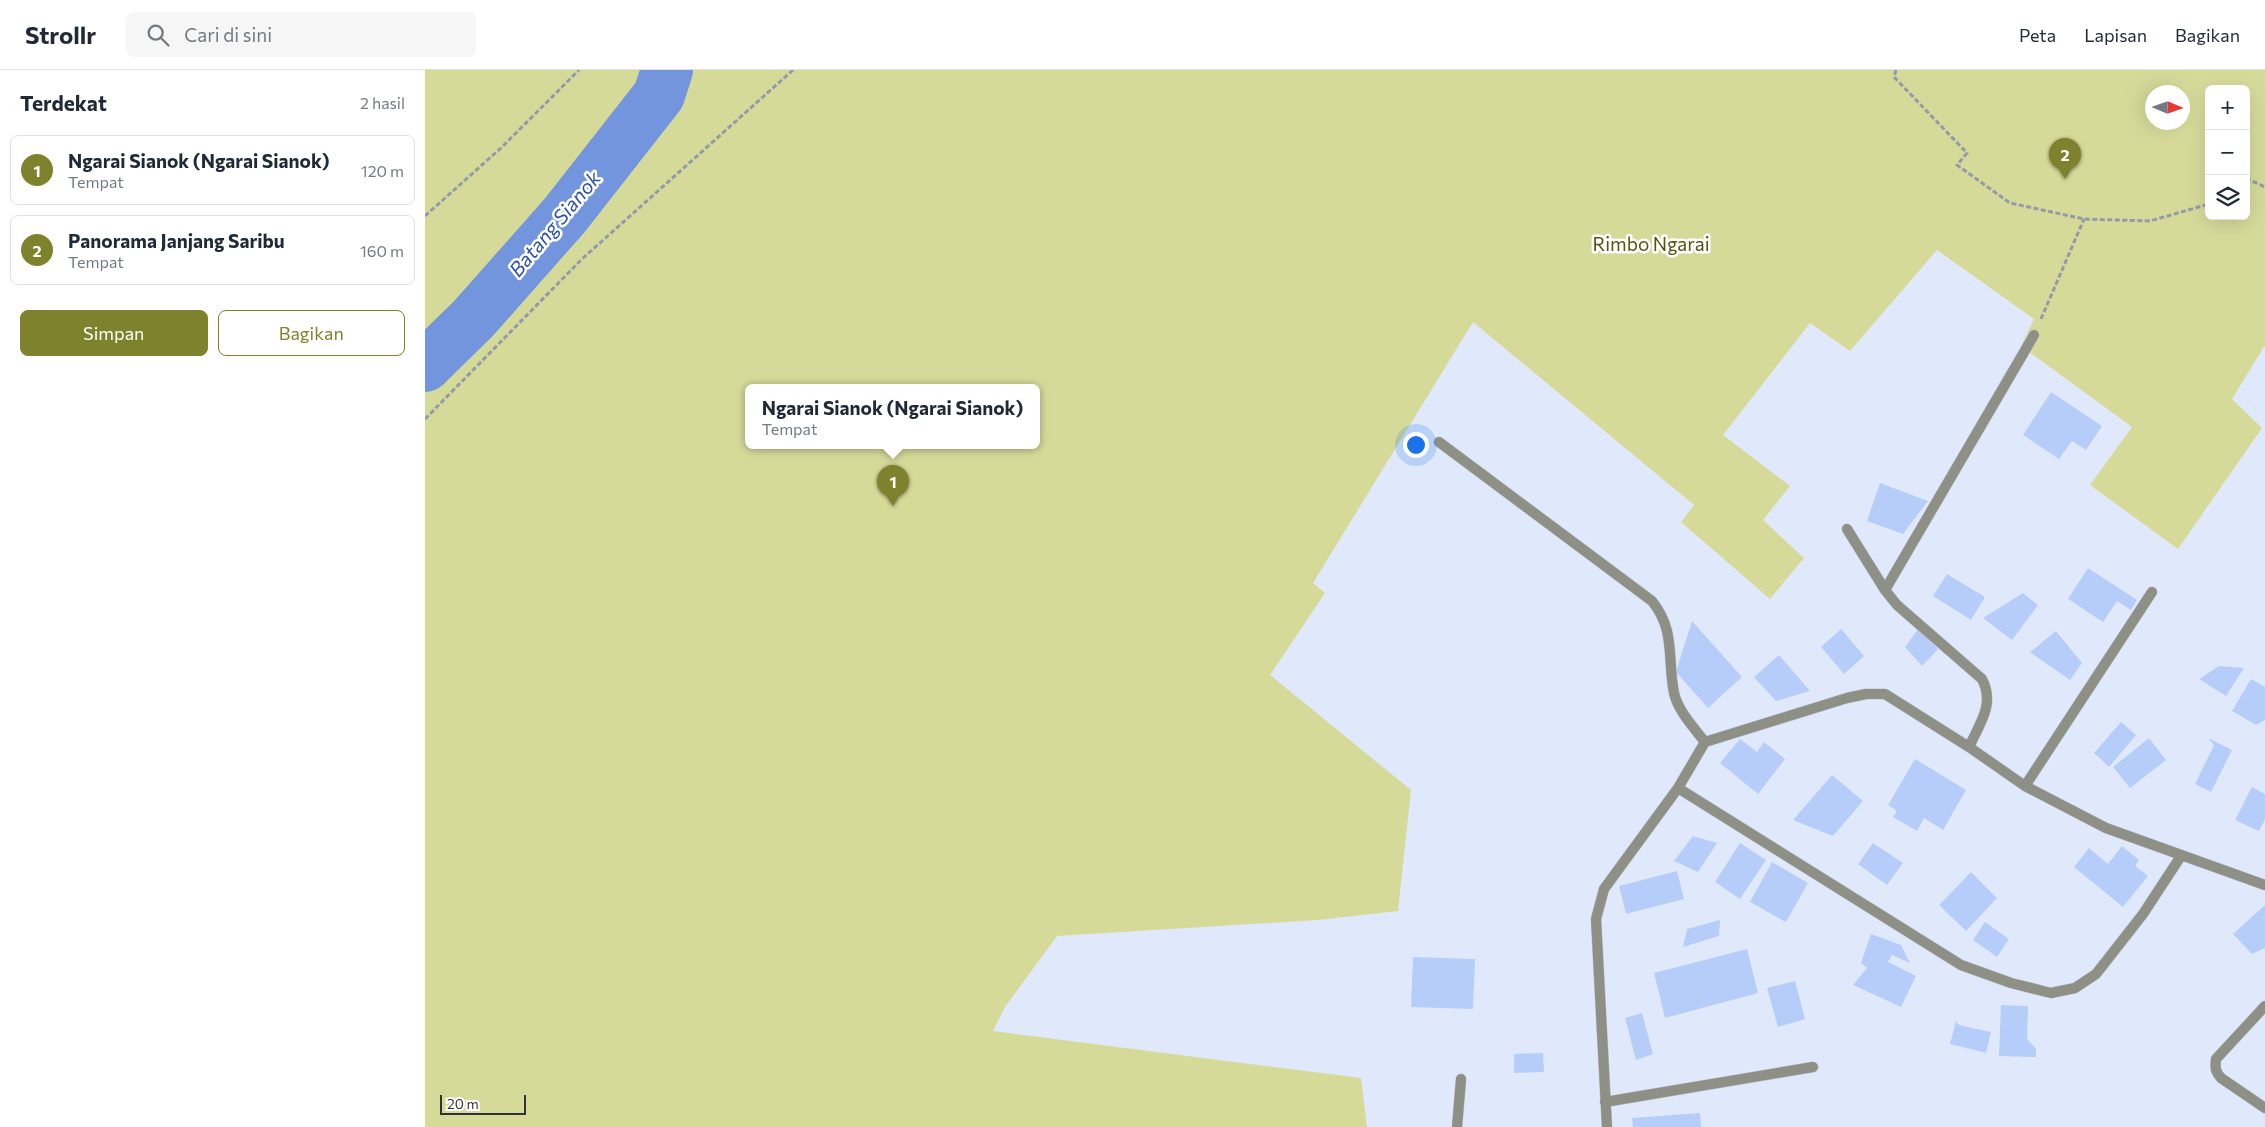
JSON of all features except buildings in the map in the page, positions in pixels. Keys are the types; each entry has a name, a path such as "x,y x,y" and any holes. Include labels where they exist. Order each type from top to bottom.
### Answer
{"street":[{"path":"1885,590 2034,335"},
{"path":"1439,442 1652,601 1663,615 1669,636 1675,695 1684,714 1705,742"},
{"path":"1847,529 1885,590 1897,605 1982,678 1988,690 1988,703 1969,746"},
{"path":"2025,786 2152,592"},
{"path":"1607,1127 1596,919 1604,889 1678,788 1705,742 1847,698 1866,694 1885,694 1969,746 2025,786 2105,828 2265,885"},
{"path":"1678,788 1961,965 2011,983 2051,994 2075,988 2096,974 2143,914 2181,856"},
{"path":"2265,1006 2216,1059 2215,1072 2265,1108"},
{"path":"1605,1102 1813,1067"},
{"path":"1457,1127 1461,1079"}],"path":[{"path":"425,216 501,148 579,70"},
{"path":"425,419 582,259 793,70"},
{"path":"1895,70 1894,77 1967,153 1957,165 2011,203 2084,220 2150,221 2205,205"},
{"path":"2250,180 2265,187"},
{"path":"2034,335 2084,220"}],"green space":[{"name":"Rimbo Ngarai","path":"425,70 2265,70 2265,345 2232,399 2262,428 2178,549 2090,485 2132,427 2021,346 2034,319 1937,250 1850,351 1810,323 1723,435 1790,486 1763,520 1804,558 1770,599 1681,522 1694,505 1473,322 1313,583 1325,593 1270,675 1411,790 1398,911 1318,920 1057,936 1005,1007 993,1031 1361,1078 1367,1127 425,1127"}],"waterway":[{"name":"Batang Sianok","path":"425,366 473,319 565,215 659,95 667,70"}],"place":[{"name":"Panorama Janjang Saribu","path":"2065,179"},
{"name":"Ngarai Sianok (Ngarai Sianok)","path":"893,506"}]}
